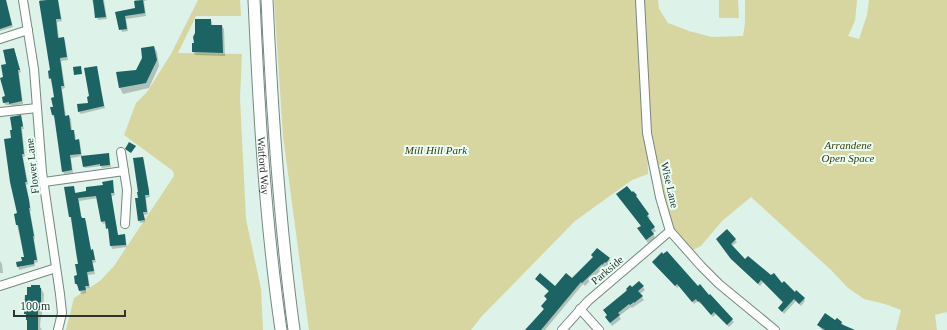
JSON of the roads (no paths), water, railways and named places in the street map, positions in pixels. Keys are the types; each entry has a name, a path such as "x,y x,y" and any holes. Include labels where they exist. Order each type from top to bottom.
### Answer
{"highway":[{"name":"Watford Way","path":"254,0 261,151 273,275 281,330"},
{"name":"Watford Way","path":"267,0 275,154 294,330"}],"street":[{"name":"Flower Lane","path":"23,0 34,69 44,182 62,313 58,330"},
{"name":"Wise Lane","path":"640,0 647,133 660,197 670,231 719,284 775,330"},
{"path":"0,39 28,30"},
{"path":"0,112 37,108"},
{"path":"122,152 126,190 125,224"},
{"path":"44,182 124,171"},
{"name":"Parkside","path":"562,330 588,301 670,231"},
{"path":"0,286 56,268"},
{"path":"580,309 599,330"}],"park label":[{"name":"Mill Hill Park","path":"436,150"},
{"name":"Arrandene Open Space","path":"848,151"}]}
